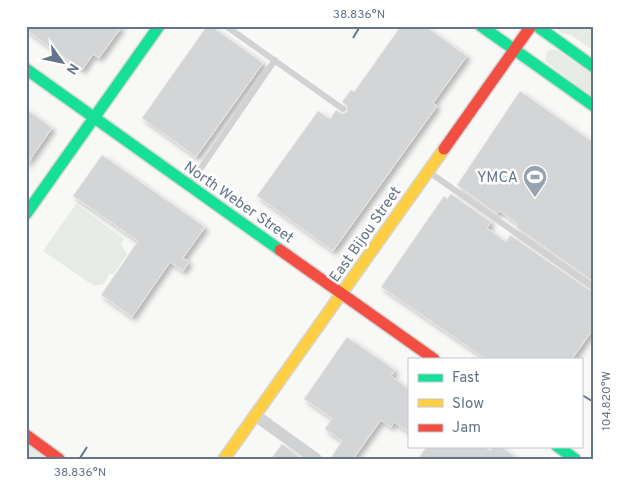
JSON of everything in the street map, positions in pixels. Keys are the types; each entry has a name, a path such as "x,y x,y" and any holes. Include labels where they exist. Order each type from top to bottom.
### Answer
{"main road":[{"path":"26,214 159,26"},
{"path":"481,26 594,106"},
{"name":"East Bijou Street","path":"224,459 531,26"},
{"path":"537,26 594,67"},
{"name":"North Weber Street","path":"26,69 433,358"},
{"path":"26,435 59,459"},
{"path":"560,448 575,459"}],"street":[{"path":"255,415 316,459"}],"lane":[{"path":"226,26 343,108"},
{"path":"189,185 275,60"},
{"path":"428,171 594,288"}],"shaded area":[{"path":"555,26 594,26 594,51 571,35 561,33"},
{"path":"552,49 558,51 594,76 594,98 545,61 546,53"},
{"path":"76,204 124,239 121,244 127,254 113,275 110,273 104,284 94,286 43,251"},
{"path":"26,443 48,459 26,459"}],"building":[{"path":"26,26 122,26 99,58 93,54 82,70 26,30"},
{"path":"207,26 211,26 263,63 196,157 142,118"},
{"path":"401,26 425,26 467,56 433,103 437,106 333,251 257,196 318,111 330,119 336,110 342,114 347,112 347,106 342,102 351,90 354,92"},
{"name":"YMCA","path":"520,91 594,143 594,282 516,227 518,224 500,211 497,214 457,185"},
{"path":"26,109 52,128 26,165"},
{"path":"102,155 205,227 183,258 189,262 183,271 170,262 132,317 101,295 138,241 73,196"},
{"path":"451,194 491,222 487,228 506,242 510,235 594,293 594,328 573,358 485,358 381,287 444,196 447,199"},
{"path":"347,337 395,370 391,376 408,388 408,431 394,422 391,427 381,420 353,459 330,459 342,441 325,429 332,418 304,399"},
{"path":"282,444 302,459 271,459"},
{"path":"426,448 486,448 490,451 492,448 503,448 518,459 418,459"}],"traffic: fast":[{"path":"26,214 159,26"},
{"path":"481,26 594,106"},
{"path":"537,26 594,67"},
{"path":"26,69 280,250"},
{"path":"560,448 575,459"}],"traffic: slow":[{"path":"224,459 444,149"}],"traffic: jam":[{"path":"444,149 531,26"},
{"path":"280,250 433,358"},
{"path":"26,435 59,459"}],"place":[{"name":"YMCA","path":"535,198"}]}
